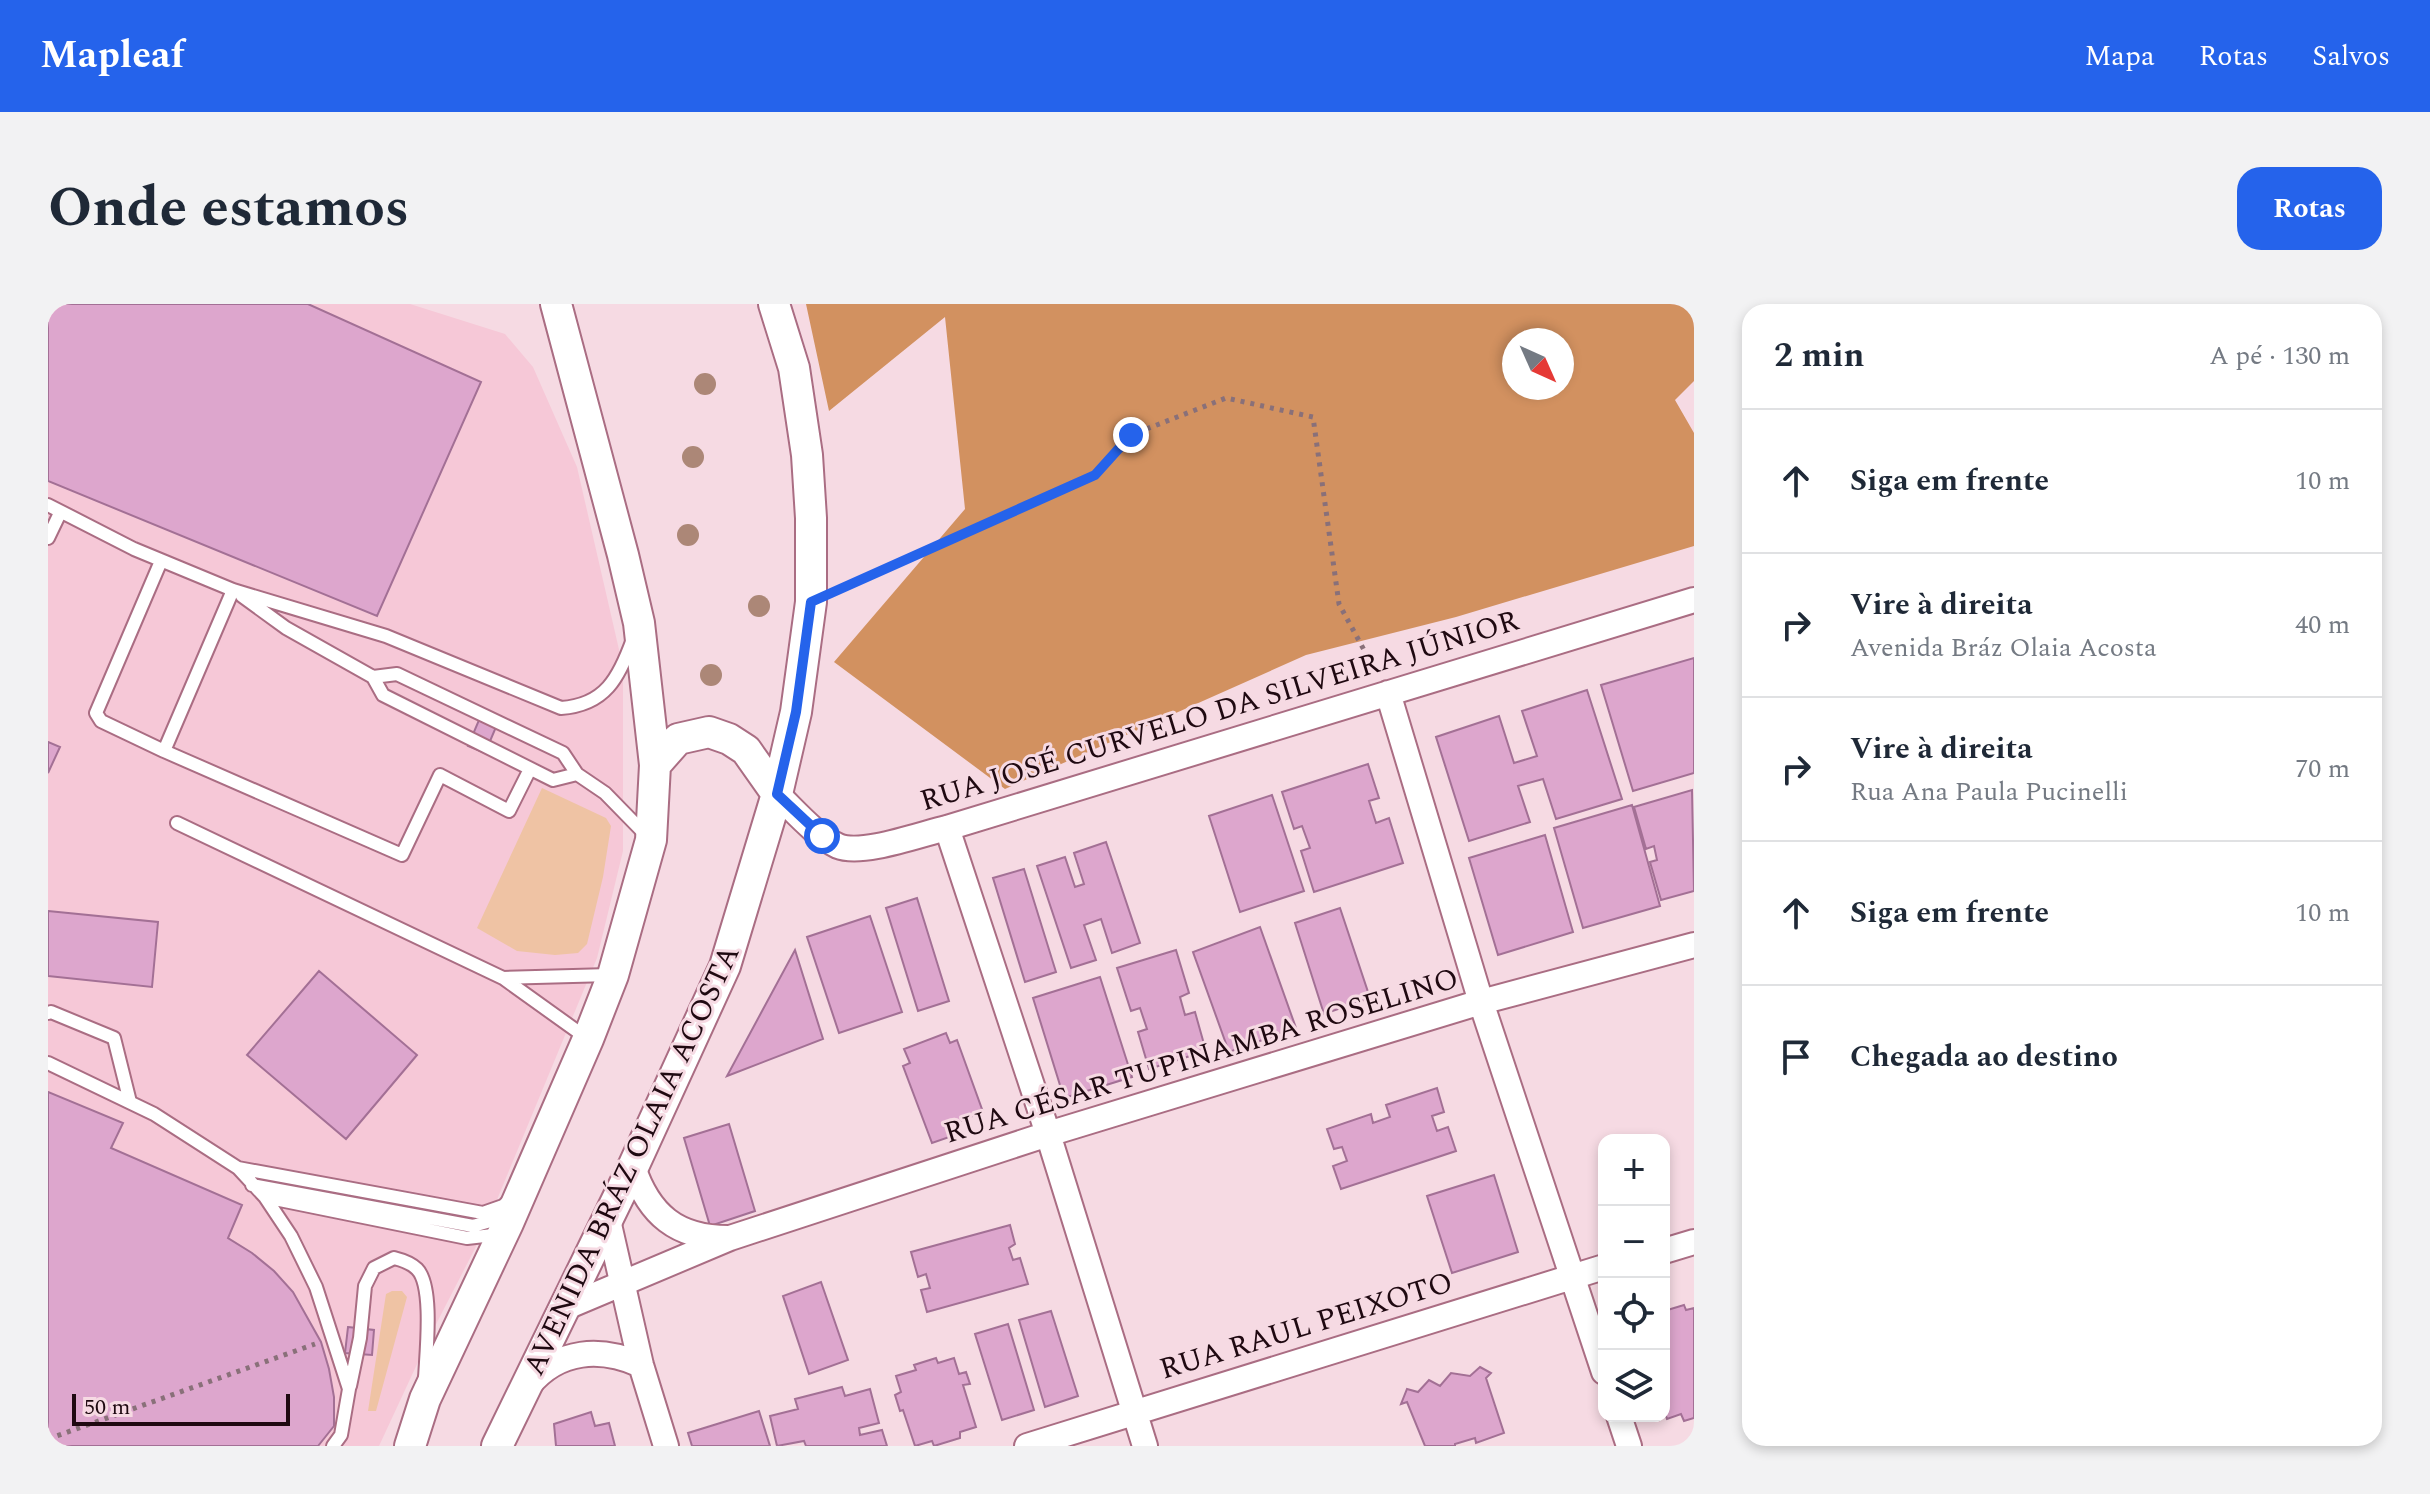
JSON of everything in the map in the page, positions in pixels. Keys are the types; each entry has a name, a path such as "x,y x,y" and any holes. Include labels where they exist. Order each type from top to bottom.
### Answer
{"street":[{"path":"410,1446 425,1399 516,1205 588,1039 613,975 651,840 655,765 639,623 556,304"},
{"name":"AVENIDA BRÁZ OLAIA ACOSTA","path":"497,1446 608,1220 725,966 777,794 796,712 811,602 811,518 807,455 794,368 774,304"},
{"name":"RUA JOSÉ CURVELO DA SILVEIRA JÚNIOR","path":"777,794 822,836 840,847 859,849 947,828 1694,600"},
{"path":"1388,693 1481,1002 1598,1354"},
{"path":"655,765 678,739 709,732 729,739 746,750 777,794"},
{"path":"947,828 1048,1134 1145,1446"},
{"name":"RUA CÉSAR TUPINAMBA ROSELINO","path":"564,1308 730,1238 1048,1134 1481,1002 1694,945"},
{"name":"RUA CÉSAR TUPINAMBA ROSELINO","path":"633,1167 640,1188 667,1221 687,1232 708,1238 730,1238"},
{"path":"608,1220 641,1365 666,1446"},
{"path":"1670,1249 1694,1242"},
{"name":"RUA RAUL PEIXOTO","path":"1027,1446 1598,1269"},
{"path":"522,1393 550,1366 576,1355 605,1353 641,1365"},
{"path":"1621,1422 1629,1446"}],"lane":[{"path":"48,505 161,561 233,590 386,636 561,708 583,706 602,694 623,667 639,623"},
{"path":"48,538 60,513"},
{"path":"161,561 96,713 101,721 402,855 440,775 509,811 530,769"},
{"path":"233,590 286,628 373,677 383,695 553,780 577,774"},
{"path":"164,751 233,590"},
{"path":"373,677 397,674 563,753 577,774 605,793 651,840"},
{"path":"177,823 503,978 588,1039"},
{"path":"503,978 613,975"},
{"path":"48,1013 114,1038 130,1102"},
{"path":"48,1063 154,1114 238,1168 265,1197 291,1236 316,1287 349,1389"},
{"path":"238,1168 483,1213 516,1205"},
{"path":"251,1184 473,1226 503,1218 516,1205"},
{"path":"265,1197 467,1238 493,1235 516,1205"},
{"path":"333,1446 341,1435 360,1338 365,1286 374,1268 394,1258 406,1261 418,1270 423,1280 427,1299 425,1399"}],"path":[{"path":"811,602 1095,475 1131,435 1226,398 1313,417 1339,604 1388,693"},
{"path":"48,1439 321,1342"}],"shaded area":[{"path":"48,304 410,304 505,334 533,367 577,467 623,667 623,851 597,958 484,1231 431,1334 379,1446 48,1446"},
{"path":"806,304 1694,304 1694,381 1675,400 1694,433 1694,546 1456,617 1306,655 1005,789 834,662 965,509 945,317 829,411"},
{"path":"542,788 606,818 611,826 587,944 578,953 555,955 517,951 477,928"},
{"path":"402,1291 407,1297 376,1411 368,1411 386,1294"}],"building":[{"path":"48,304 308,304 481,382 377,616 48,481"},
{"path":"1694,658 1694,773 1633,791 1601,685"},
{"path":"1587,690 1622,799 1556,819 1543,779 1518,786 1530,822 1469,841 1436,737 1499,716 1514,763 1537,756 1522,711"},
{"path":"479,720 496,727 485,753 468,746"},
{"path":"48,742 60,747 48,773"},
{"path":"1368,764 1379,798 1369,801 1376,823 1389,818 1403,863 1314,892 1301,851 1310,848 1302,826 1294,829 1282,792"},
{"path":"1692,790 1694,891 1661,900 1650,862 1657,860 1654,846 1646,849 1634,807"},
{"path":"1272,795 1304,891 1240,912 1209,816"},
{"path":"1632,805 1660,906 1583,928 1554,828"},
{"path":"1545,835 1573,932 1498,955 1469,858"},
{"path":"1106,842 1140,943 1112,953 1101,919 1084,925 1096,960 1071,968 1037,866 1065,857 1075,887 1084,884 1074,853"},
{"path":"1024,869 1056,972 1025,982 993,878"},
{"path":"917,898 949,1001 918,1011 886,908"},
{"path":"1340,908 1370,998 1324,1014 1295,923"},
{"path":"48,911 158,922 152,987 48,976"},
{"path":"870,916 902,1012 839,1033 807,937"},
{"path":"1260,927 1296,1028 1229,1052 1193,952"},
{"path":"795,950 823,1039 727,1076"},
{"path":"1176,950 1189,993 1180,997 1185,1015 1195,1012 1206,1051 1149,1069 1138,1032 1147,1029 1140,1008 1131,1011 1117,968"},
{"path":"319,971 417,1055 346,1139 247,1055"},
{"path":"1100,977 1132,1077 1064,1098 1033,998"},
{"path":"946,1033 950,1043 957,1040 983,1112 957,1122 961,1133 932,1143 903,1066 910,1063 904,1049"},
{"path":"1437,1088 1444,1112 1432,1116 1437,1131 1448,1127 1456,1151 1341,1189 1333,1166 1347,1161 1342,1147 1334,1149 1327,1129 1371,1114 1373,1123 1390,1117 1386,1105"},
{"path":"48,1092 123,1123 111,1148 242,1205 228,1238 274,1271 293,1292 321,1342 334,1397 334,1426 318,1446 48,1446"},
{"path":"729,1124 755,1211 710,1226 684,1138"},
{"path":"1494,1175 1518,1252 1452,1273 1427,1196"},
{"path":"1010,1225 1015,1244 1009,1248 1013,1260 1020,1258 1028,1284 927,1312 921,1290 930,1288 926,1274 918,1277 911,1252"},
{"path":"821,1282 848,1360 809,1374 783,1296"},
{"path":"1684,1305 1686,1310 1694,1308 1694,1418 1684,1421 1681,1414 1670,1418 1670,1309"},
{"path":"1051,1311 1078,1396 1045,1407 1019,1320"},
{"path":"1008,1324 1034,1410 1002,1420 975,1334"},
{"path":"348,1327 374,1330 372,1355 345,1353"},
{"path":"936,1358 938,1363 954,1358 959,1374 966,1372 970,1384 963,1385 976,1427 960,1432 960,1438 934,1446 932,1441 915,1446 895,1395 901,1392 896,1376 916,1370 914,1365"},
{"path":"1480,1367 1491,1373 1486,1378 1504,1433 1476,1443 1475,1438 1455,1446 1425,1446 1407,1402 1401,1404 1407,1389 1418,1392 1429,1380 1440,1386 1451,1373 1470,1376"},
{"path":"842,1387 845,1396 870,1389 879,1423 859,1428 860,1435 882,1430 887,1446 806,1446 804,1441 777,1446 770,1416 798,1409 795,1399"},
{"path":"759,1411 770,1446 692,1446 688,1433"},
{"path":"591,1412 595,1426 609,1423 615,1446 556,1446 554,1424"}],"route":[{"path":"822,836 777,794 796,712 811,602 1095,475 1131,435"}]}
